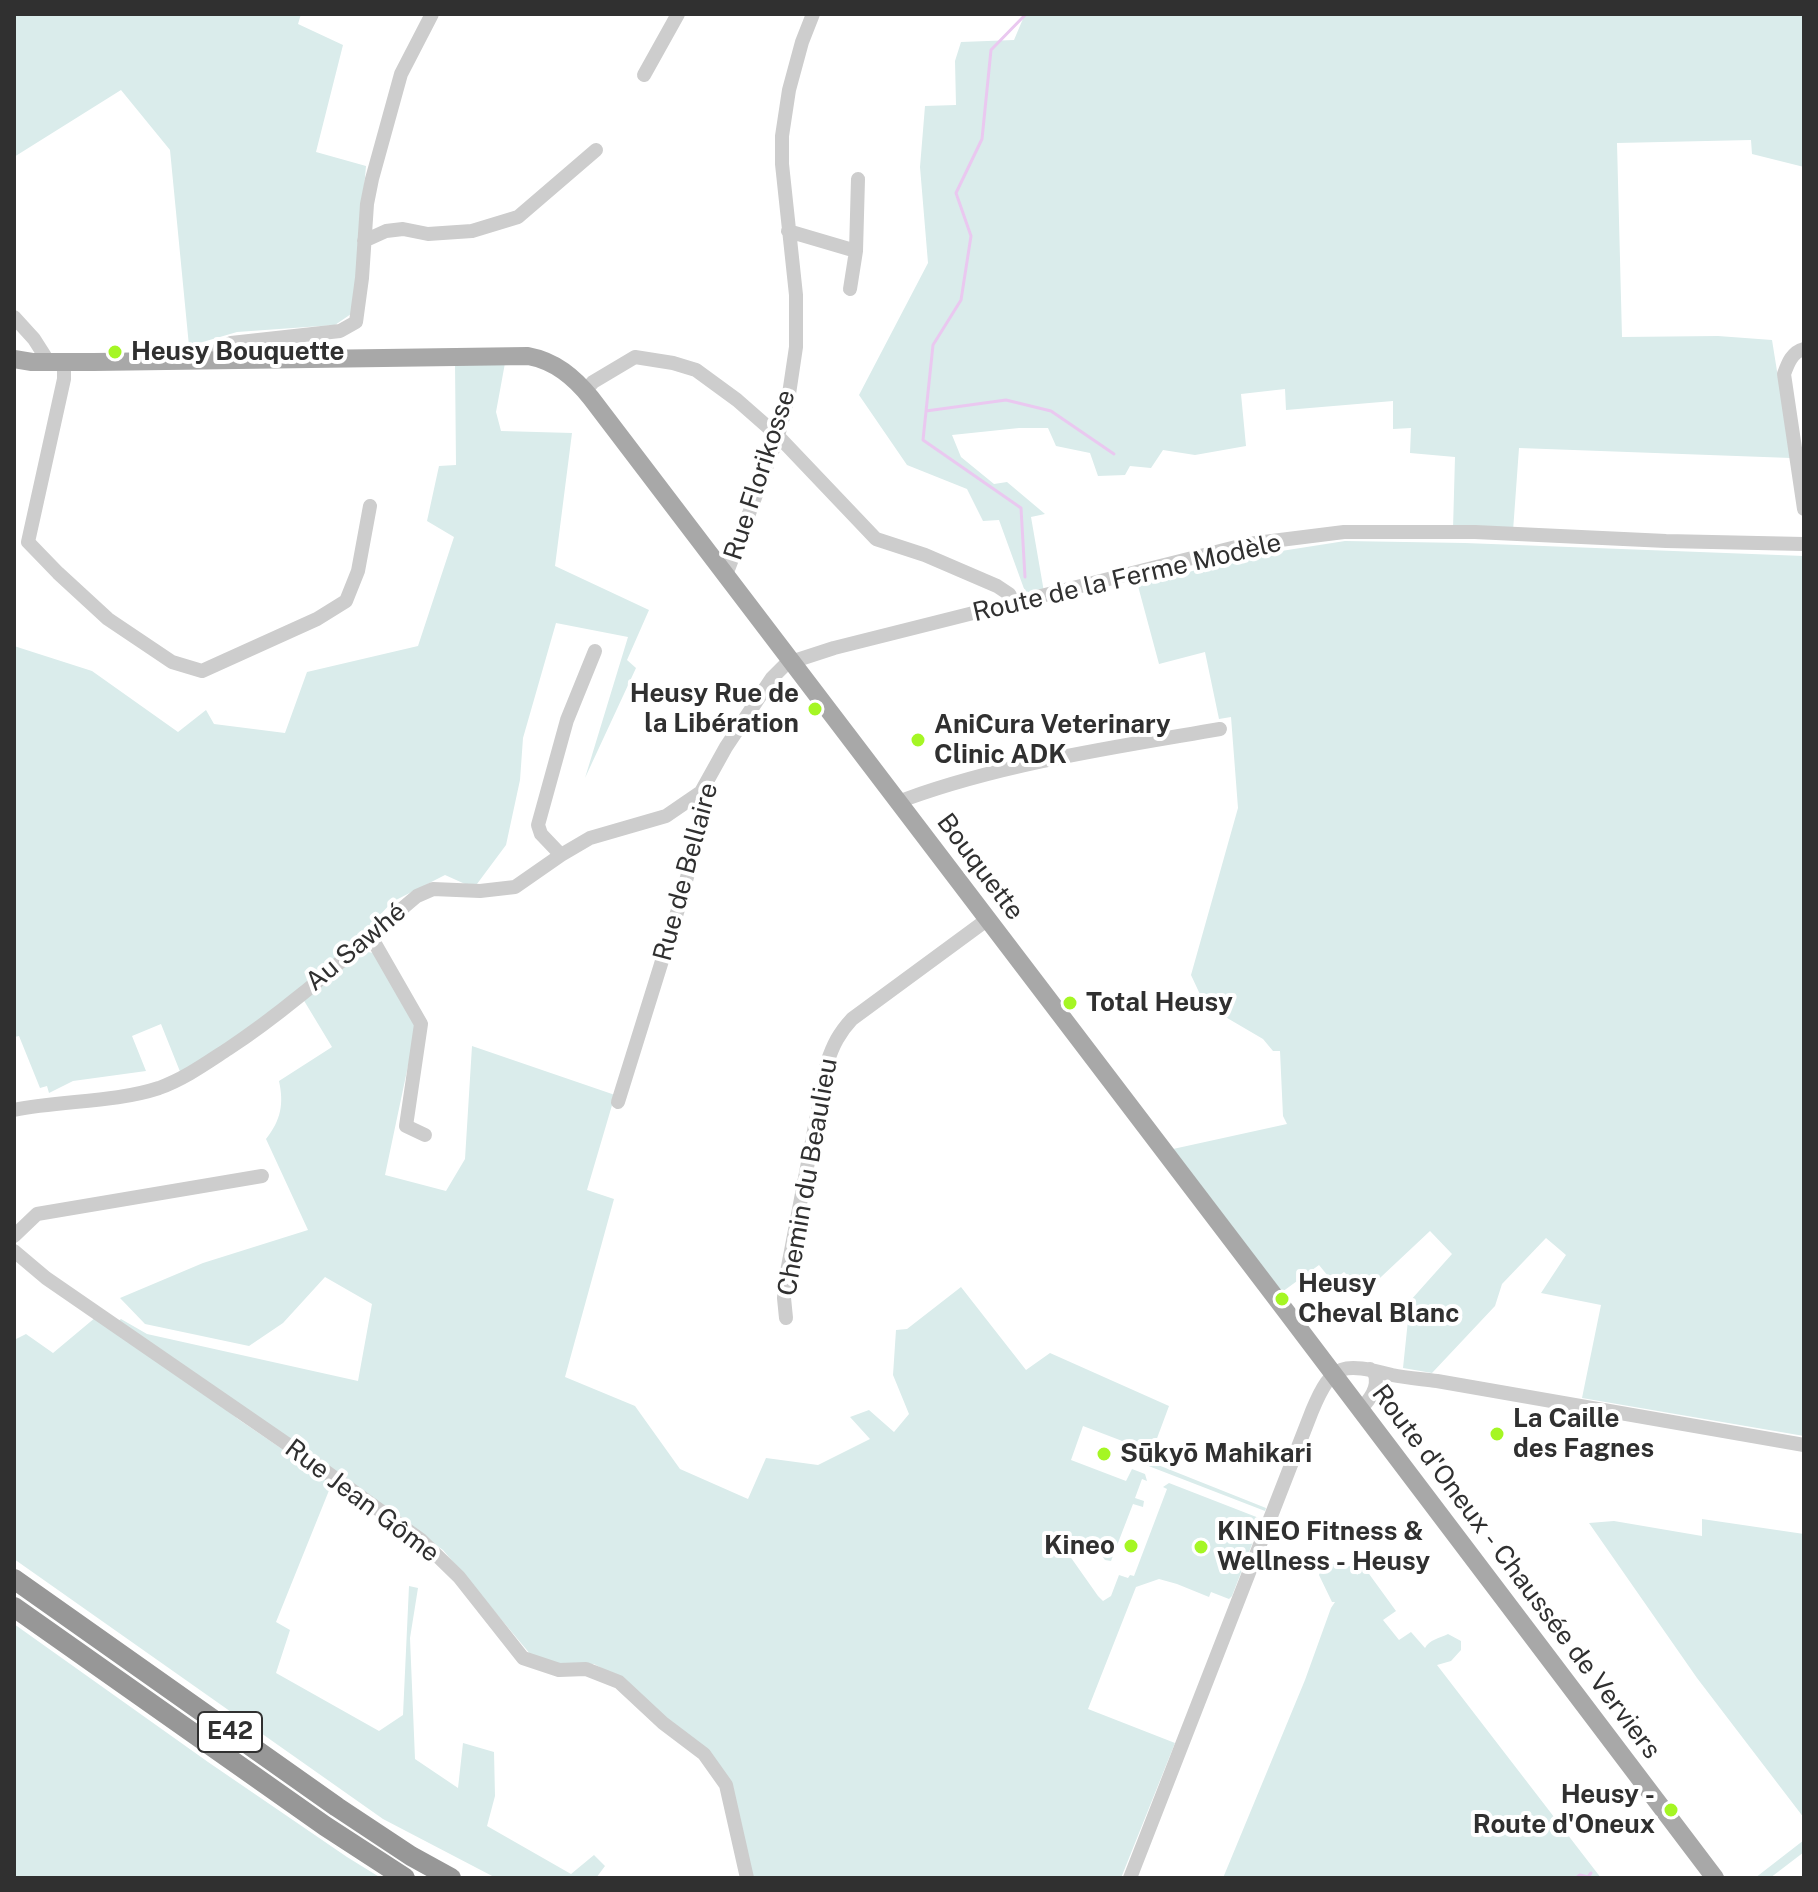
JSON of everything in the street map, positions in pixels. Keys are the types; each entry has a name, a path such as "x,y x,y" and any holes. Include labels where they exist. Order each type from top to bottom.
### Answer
{"highway":[{"name":"E42","path":"14,1579 337,1807 411,1856 451,1878"},
{"name":"E42","path":"14,1607 312,1817 405,1878"}],"main road":[{"name":"Bouquette","path":"14,359 56,362 528,356 554,364 585,391 1334,1374"},
{"name":"Route d'Oneux - Chaussée de Verviers","path":"1334,1374 1715,1878"}],"street":[{"path":"215,360 219,349 231,343 340,331 356,322 372,179 397,84 432,14"},
{"path":"644,75 678,14"},
{"name":"Rue Florikosse","path":"726,575 778,436 789,394 796,347 796,295 782,164 782,136 789,90 813,14"},
{"path":"364,241 386,231 403,229 428,234 472,231 518,217 596,150"},
{"path":"850,289 856,251 858,179"},
{"path":"788,231 856,251"},
{"path":"14,317 56,362 64,379 21,544 108,619 172,662 202,671 317,619 346,601 358,571 370,506"},
{"path":"1804,349 1790,359 1784,374 1804,509"},
{"path":"585,391 593,382 635,357 696,370 778,436 876,539 925,555 997,586 1009,594 1015,603"},
{"name":"Route de la Ferme Modèle","path":"791,662 834,648 1248,544 1344,532 1475,532 1804,544"},
{"path":"561,855 541,834 538,825 567,720 595,651"},
{"name":"Rue de Bellaire","path":"618,1102 699,833 701,792 726,747 772,678 791,662"},
{"path":"900,803 968,778 1220,729"},
{"name":"Au Sawhé","path":"14,1110 138,1094 187,1076 261,1027 417,896 433,889 480,891 515,887 590,838 666,816 701,792"},
{"name":"Chemin du Beaulieu","path":"786,1318 786,1277 832,1046 852,1019 988,919"},
{"path":"370,935 421,1024 406,1126 425,1135"},
{"path":"14,1236 37,1214 262,1176"},
{"name":"Rue Jean Gôme","path":"14,1251 46,1278 421,1540 459,1577 523,1658 559,1670 586,1669 619,1682 663,1723 704,1754 726,1785 747,1878"},
{"path":"1130,1878 1312,1411 1323,1385 1334,1374 1346,1368 1370,1369 1804,1445"},
{"path":"1360,1410 1376,1385 1375,1374 1370,1369"},
{"path":"1376,1385 1397,1376"}],"shaded area":[{"path":"14,14 301,14 298,24 343,45 316,152 366,166 351,314 335,325 237,332 189,346 170,150 121,90 14,157"},
{"path":"1025,14 1804,14 1804,167 1752,154 1751,140 1617,143 1622,337 1718,336 1772,340 1791,458 1519,448 1513,531 1453,529 1455,457 1410,453 1411,428 1393,429 1393,401 1286,410 1285,389 1241,394 1246,446 1195,455 1163,450 1151,468 1130,466 1125,475 1098,476 1090,453 1056,446 1048,428 952,435 961,457 994,484 1007,482 1045,514 1031,517 1044,592 1027,597 999,520 983,521 967,489 907,465 859,395 928,263 920,167 925,106 956,105 955,61 961,42 1014,40"},
{"path":"505,363 496,412 501,431 572,433 555,566 649,610 627,660 636,668 585,778 628,637 556,623 523,738 520,780 506,845 474,888 445,875 392,902 355,942 262,1024 181,1074 161,1024 132,1036 146,1071 73,1081 49,1093 47,1086 40,1088 19,1036 14,1037 14,646 92,671 178,732 206,710 214,724 285,733 307,672 418,646 454,537 427,521 439,466 456,465 455,364"},
{"path":"1345,541 1804,556 1804,1436 1582,1398 1601,1305 1541,1293 1566,1255 1546,1238 1502,1284 1495,1306 1432,1373 1403,1368 1410,1301 1452,1254 1430,1231 1365,1292 1344,1272 1332,1281 1319,1265 1282,1292 1173,1149 1287,1124 1283,1116 1280,1051 1273,1051 1263,1039 1205,1005 1191,975 1238,808 1231,717 1219,719 1205,652 1159,664 1138,586 1243,557"},
{"path":"361,951 374,953 416,1028 385,1175 446,1191 465,1159 472,1046 615,1095 587,1190 614,1199 565,1377 635,1406 680,1469 748,1499 766,1458 818,1465 870,1439 850,1417 869,1410 894,1432 909,1414 893,1375 896,1330 907,1329 961,1287 1026,1370 1050,1353 1169,1406 1156,1441 1153,1463 1266,1508 1265,1511 1133,1460 1138,1447 1083,1426 1071,1460 1126,1481 1132,1469 1145,1474 1147,1481 1142,1479 1135,1498 1144,1501 1143,1507 1133,1504 1111,1561 1105,1560 1093,1544 1081,1538 1067,1552 1103,1601 1111,1596 1119,1575 1134,1576 1167,1489 1163,1487 1169,1483 1261,1521 1229,1599 1211,1592 1209,1597 1159,1579 1136,1587 1088,1709 1175,1743 1121,1878 752,1878 731,1784 619,1678 594,1664 557,1665 531,1655 443,1550 117,1322 121,1319 147,1334 358,1381 372,1304 325,1277 283,1323 249,1346 145,1324 120,1298 203,1263 308,1230 266,1139 280,1112 279,1081 332,1047 303,999"},
{"path":"96,1317 182,1374 238,1419 332,1483 276,1622 290,1630 276,1673 379,1731 403,1715 409,1586 418,1588 410,1638 415,1759 458,1788 463,1743 494,1752 495,1796 487,1826 571,1874 594,1855 605,1866 596,1878 496,1878 383,1819 14,1559 14,1340 26,1334 53,1353"},
{"path":"1702,1519 1804,1534 1804,1818 1697,1678 1589,1523 1614,1521 1702,1536"},
{"path":"1327,1564 1343,1568 1354,1565 1357,1575 1364,1567 1396,1611 1383,1620 1399,1640 1411,1632 1425,1648 1448,1634 1461,1641 1461,1650 1451,1661 1437,1665 1601,1878 1223,1878 1335,1602 1332,1602 1319,1575"},
{"path":"14,1624 208,1762 381,1878 14,1878"},
{"path":"1804,1840 1804,1852 1770,1878 1755,1878"}],"waterway":[{"path":"1025,577 1021,508 923,440 933,345 961,300 971,236 956,193 982,139 991,50 1026,14"},
{"path":"926,411 1006,400 1051,411 1114,454"},
{"path":"1576,1878 1580,1875 1588,1877 1591,1873"}],"place":[{"name":"Heusy Bouquette","path":"115,352"},
{"name":"Heusy Rue de la Libération","path":"815,709"},
{"name":"AniCura Veterinary Clinic ADK","path":"918,740"},
{"name":"Total Heusy","path":"1070,1003"},
{"name":"Heusy Cheval Blanc","path":"1282,1299"},
{"name":"La Caille des Fagnes","path":"1497,1434"},
{"name":"Sūkyō Mahikari","path":"1104,1454"},
{"name":"Kineo","path":"1131,1546"},
{"name":"KINEO Fitness & Wellness - Heusy","path":"1201,1547"},
{"name":"Heusy - Route d'Oneux","path":"1671,1810"}]}
